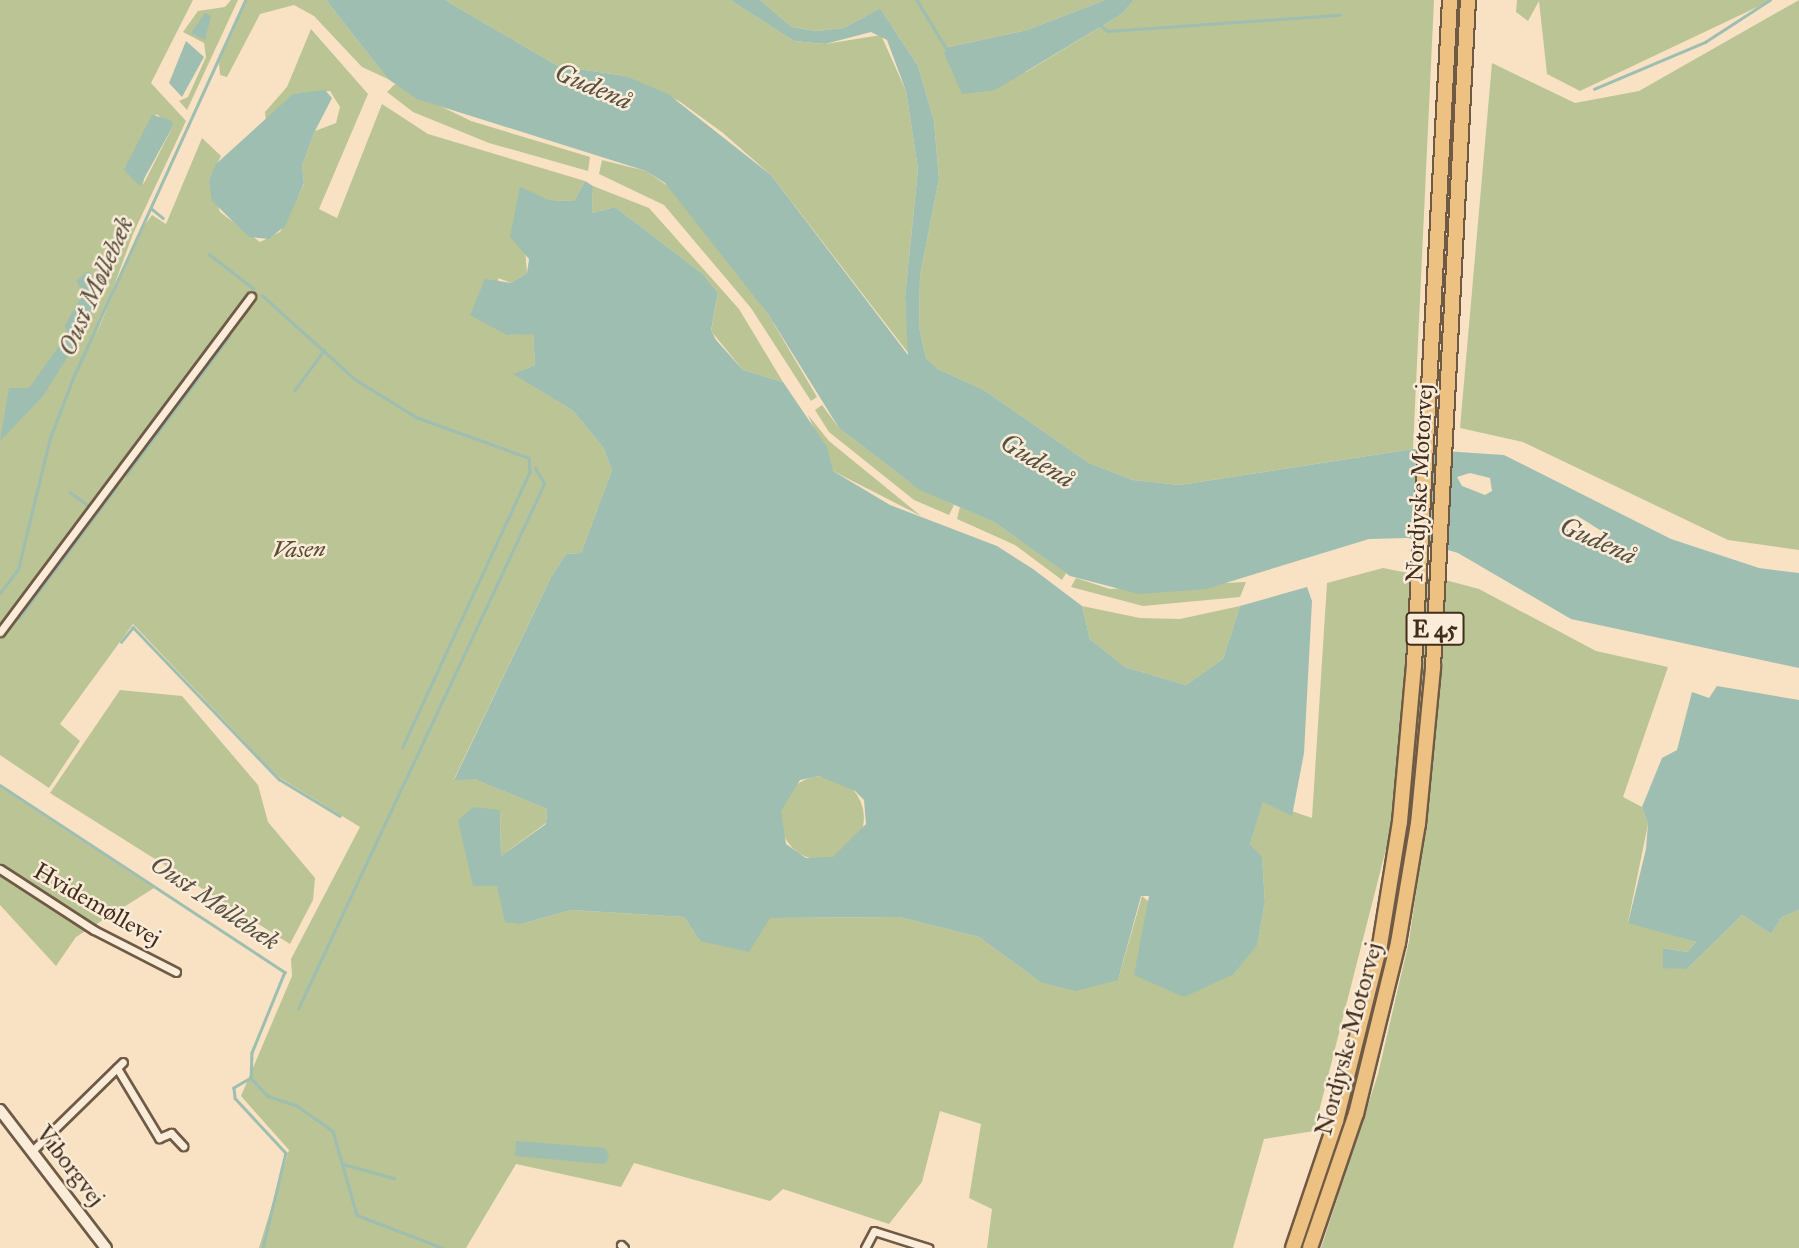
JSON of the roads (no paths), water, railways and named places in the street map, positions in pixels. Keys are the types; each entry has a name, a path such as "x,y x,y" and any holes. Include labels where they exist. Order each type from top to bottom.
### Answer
{"highway":[{"name":"Nordjyske Motorvej","path":"1293,1248 1336,1121 1391,878 1411,715 1450,0"},
{"name":"Nordjyske Motorvej","path":"1310,1248 1356,1114 1409,881 1430,717 1468,0"}],"street":[{"path":"0,632 251,296"},
{"name":"Hvidemøllevej","path":"0,869 94,930 176,972"},
{"path":"32,1152 120,1065 159,1138 171,1133 183,1146"},
{"name":"Viborgvej","path":"0,1110 106,1248"},
{"path":"865,1248 874,1231 929,1248"}],"water":[{"name":"Gudenå","path":"326,0 445,0 558,66 626,76 668,94 771,175 908,355 905,297 918,169 906,91 887,40 871,32 825,44 794,41 730,0 760,0 792,27 816,31 844,28 880,8 918,66 934,121 939,179 920,276 919,327 926,358 938,369 984,390 1089,463 1133,480 1180,485 1413,449 1504,455 1671,539 1759,568 1799,573 1799,668 1571,619 1458,553 1408,538 1369,539 1206,589 1139,594 1070,576 994,522 920,490 839,428 768,314 665,183 646,171 417,99 388,79","holes":["1470,473 1490,478 1492,491 1485,495 1462,486 1457,477","1576,515 1603,532 1603,541 1572,541 1564,520"]},
{"path":"1105,0 1134,0 1122,14 995,90 962,94 944,53 949,47 1027,30"},
{"path":"205,13 211,16 205,40 191,33"},
{"path":"186,41 204,57 182,97 169,83"},
{"path":"325,90 332,98 315,131 302,166 304,183 285,226 269,239 249,237 212,201 209,180 216,164 293,94"},
{"path":"152,115 171,120 173,126 140,186 124,170"},
{"path":"585,181 593,186 592,213 615,207 703,274 718,293 711,330 716,340 743,370 783,382 827,447 833,471 890,505 997,546 1033,569 1082,606 1090,639 1125,667 1186,685 1223,659 1240,606 1307,587 1312,601 1304,753 1292,816 1263,802 1250,844 1262,857 1265,902 1257,945 1234,974 1184,997 1134,975 1149,896 1141,896 1118,980 1076,991 1040,982 979,937 899,917 770,918 749,952 700,941 684,917 571,910 521,924 505,922 497,886 473,886 458,821 473,807 500,810 501,856 546,824 547,809 474,779 454,780 551,577 566,554 581,553 612,470 603,447 572,410 513,374 535,365 533,334 507,335 470,315 485,279 511,283 527,273 529,259 510,237 520,187 550,200 574,201","holes":["819,776 855,791 864,800 866,824 833,857 806,858 786,844 781,811 800,780"]},
{"path":"88,271 103,285 87,326 43,396 0,441 9,388 29,388 67,335 65,325 84,292 76,281"},
{"path":"1717,686 1799,700 1799,910 1782,917 1771,934 1742,915 1687,969 1663,968 1663,948 1687,952 1696,942 1628,923 1646,849 1648,824 1642,807 1662,758 1677,750 1692,692 1709,698"},
{"path":"516,1141 605,1148 609,1157 605,1164 515,1156"}],"waterway":[{"name":"Oust Møllebæk","path":"0,593 18,569 50,438 73,378 245,0"},
{"path":"917,0 948,51"},
{"path":"1594,89 1705,42 1770,0"},
{"path":"1100,25 1108,31 1339,15"},
{"path":"152,209 163,218"},
{"path":"209,254 253,288"},
{"path":"262,295 355,379 416,417 529,458 530,472 403,747"},
{"path":"126,475 229,337"},
{"path":"175,391 215,338"},
{"path":"294,391 324,350"},
{"path":"70,492 89,506 166,402"},
{"path":"298,1009 544,484 535,468"},
{"path":"19,618 117,486"},
{"path":"121,642 133,627 279,779 340,816"},
{"name":"Oust Møllebæk","path":"0,785 285,972 252,1053 251,1078 234,1088 235,1098 286,1153 263,1248"},
{"path":"251,1078 268,1096 296,1105 333,1131 357,1215 443,1248"},
{"path":"343,1164 394,1178"}],"park label":[{"name":"Vasen","path":"299,550"}]}
